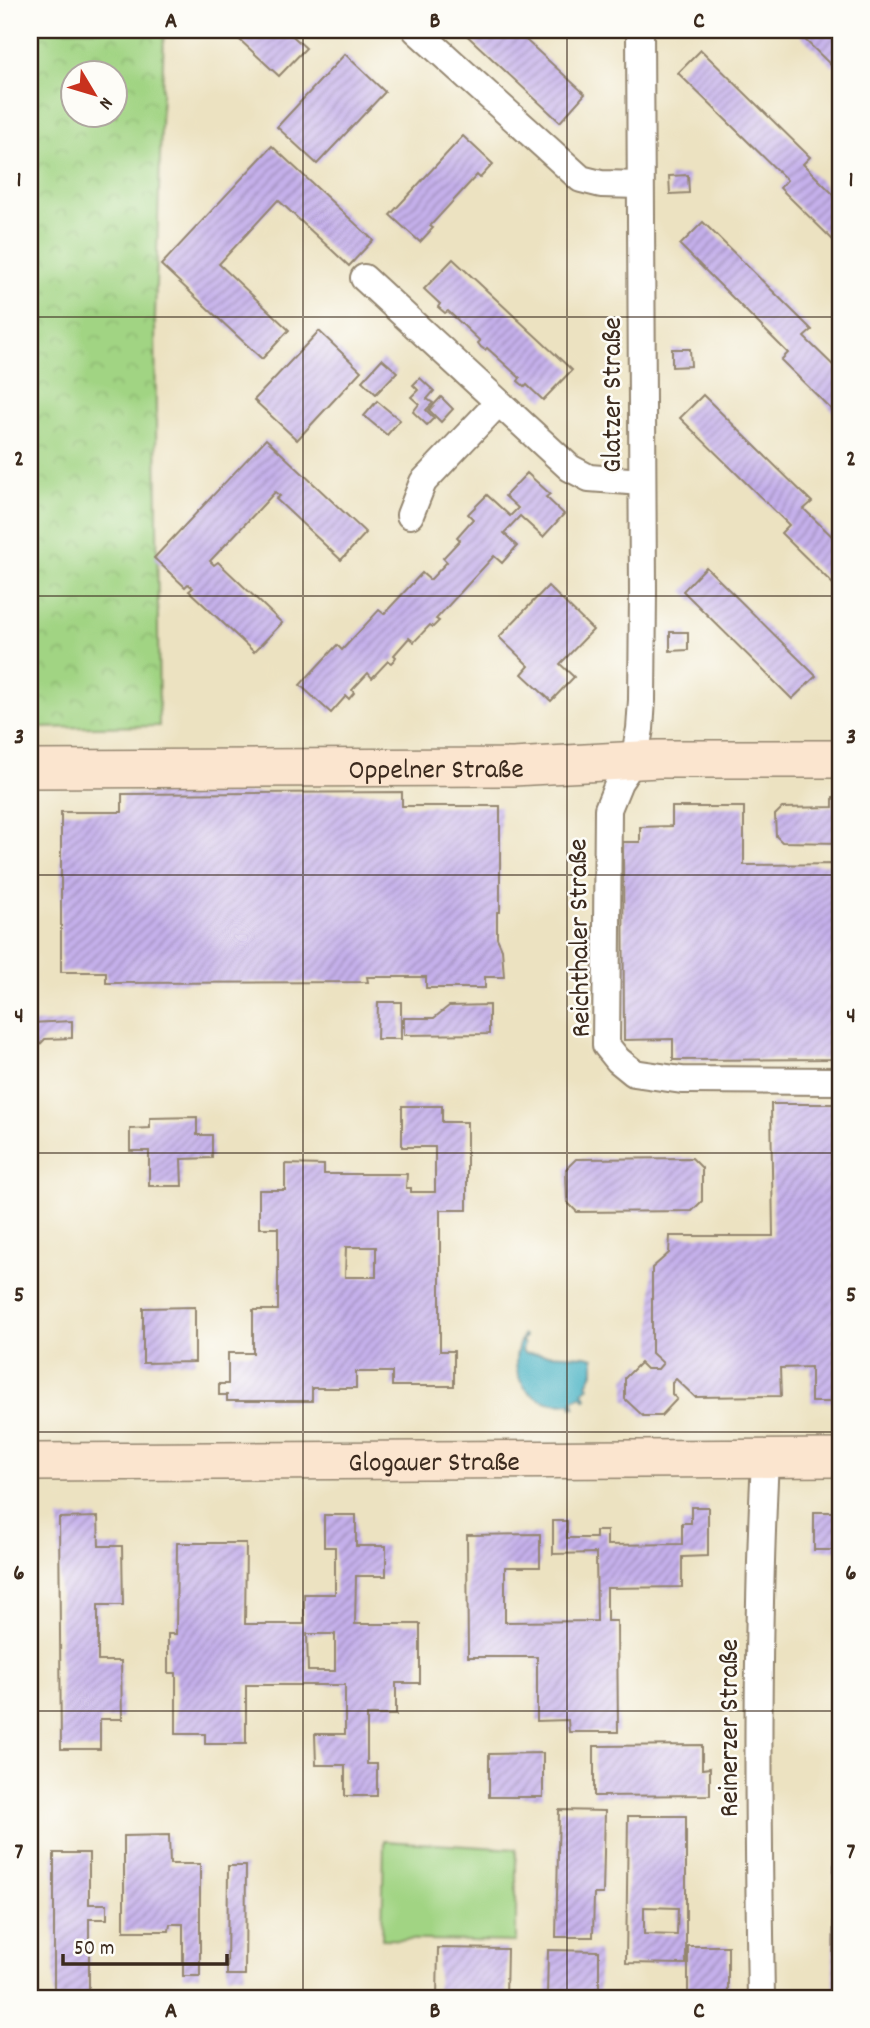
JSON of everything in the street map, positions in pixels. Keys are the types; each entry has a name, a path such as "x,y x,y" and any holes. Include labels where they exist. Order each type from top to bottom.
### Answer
{"street":[{"path":"416,30 581,179 601,184 640,185"},
{"name":"Glatzer Straße","path":"634,760 642,700 639,30"},
{"path":"365,278 570,468 589,478 642,482"},
{"path":"410,515 423,482 498,403"},
{"name":"Oppelner Straße","path":"30,769 513,767 634,760 840,759"},
{"name":"Reichthaler Straße","path":"634,760 619,782 608,809 606,1045 618,1060 634,1073 682,1080 840,1081"},
{"name":"Glogauer Straße","path":"30,1462 840,1458"},
{"name":"Reinerzer Straße","path":"761,1998 758,1619 765,1459"}],"green space":[{"path":"30,30 164,30 155,317 159,726 30,728"},
{"path":"384,1841 516,1849 516,1942 382,1939"}],"water":[{"path":"523,1335 524,1353 594,1358 594,1371 587,1384 589,1387 583,1392 587,1398 585,1400 582,1396 573,1400 575,1407 572,1408 571,1403 543,1400 523,1386 516,1363"}],"building":[{"path":"229,30 286,30 306,48 279,76"},
{"path":"461,30 515,30 585,94 560,122"},
{"path":"795,30 840,30 840,59 833,67"},
{"path":"701,50 810,157 803,164 840,201 840,237 835,242 780,188 787,180 678,73"},
{"path":"345,54 385,92 317,164 277,127"},
{"path":"463,136 493,164 480,178 477,175 430,226 433,228 420,242 390,215"},
{"path":"272,146 373,240 349,266 278,200 219,264 289,330 262,359 161,265"},
{"path":"688,175 689,193 670,194 669,176"},
{"path":"703,222 812,330 804,337 840,372 840,410 836,414 781,360 788,353 680,245"},
{"path":"453,259 572,370 543,400 527,385 525,387 518,381 520,378 487,348 485,350 481,347 478,343 480,341 448,311 445,313 438,307 440,304 424,289"},
{"path":"319,331 361,371 297,440 254,400"},
{"path":"672,349 690,349 691,366 672,367"},
{"path":"382,359 397,372 376,394 362,381"},
{"path":"420,378 434,391 427,399 433,403 426,410 434,418 427,425 413,412 419,404 411,397 418,390 413,385"},
{"path":"703,395 812,502 804,509 840,544 840,583 836,587 781,533 789,525 680,418"},
{"path":"441,397 453,409 441,422 429,410"},
{"path":"377,401 400,420 387,435 364,416"},
{"path":"266,439 366,533 341,560 276,499 280,496 275,492 210,561 214,565 218,562 282,623 254,652 189,591 193,588 188,584 185,587 154,558"},
{"path":"527,473 550,494 546,497 564,514 543,537 520,516 504,533 517,546 502,563 494,556 436,619 439,621 433,627 430,625 414,642 409,638 394,655 396,657 391,663 388,661 372,678 368,673 352,690 354,693 349,699 346,696 331,713 300,685 337,645 342,650 379,610 384,614 422,573 430,580 447,562 443,558 460,540 457,537 473,519 468,514 487,495 510,516 518,508 505,496"},
{"path":"706,567 816,676 792,699 683,591"},
{"path":"548,586 593,630 560,664 574,677 551,701 522,674 529,666 499,637"},
{"path":"670,632 688,632 688,650 670,651"},
{"path":"402,792 402,806 500,806 500,912 497,912 497,938 502,949 504,977 485,977 485,988 426,988 426,977 367,977 368,982 106,983 106,972 61,972 61,812 122,812 122,794"},
{"path":"833,797 840,797 840,843 782,842 776,836 775,815 782,808 833,807"},
{"path":"672,807 744,807 744,865 840,864 840,1059 673,1060 673,1039 624,1040 623,842 640,842 640,827 672,826"},
{"path":"378,1002 401,1002 401,1039 377,1039"},
{"path":"489,1005 489,1034 404,1035 404,1018 434,1018 449,1006"},
{"path":"72,1021 72,1038 45,1039 30,1052 30,1023"},
{"path":"771,1104 840,1104 840,1402 811,1402 811,1367 780,1368 781,1396 695,1397 676,1379 672,1383 672,1394 677,1399 661,1416 643,1416 625,1399 625,1378 640,1363 646,1369 658,1369 663,1363 652,1353 652,1268 669,1253 670,1236 773,1236"},
{"path":"402,1106 442,1106 442,1122 467,1122 467,1210 440,1210 440,1351 454,1351 454,1386 392,1386 392,1372 356,1372 356,1388 312,1388 312,1401 227,1401 227,1395 219,1395 219,1384 228,1384 228,1353 253,1353 253,1310 278,1310 278,1228 259,1228 259,1190 285,1190 285,1164 324,1165 324,1174 407,1174 406,1188 411,1188 411,1192 435,1192 435,1147 402,1147","holes":["346,1247 376,1247 376,1277 345,1277"]},
{"path":"197,1117 197,1135 212,1135 212,1158 181,1159 182,1186 149,1186 149,1151 130,1151 130,1129 150,1128 150,1118"},
{"path":"692,1158 702,1168 702,1201 692,1211 577,1212 567,1202 566,1169 576,1159"},
{"path":"195,1307 195,1362 143,1363 143,1308"},
{"path":"691,1507 708,1507 708,1556 682,1557 682,1587 607,1588 607,1621 617,1621 618,1732 569,1732 568,1720 537,1721 537,1657 468,1657 467,1535 540,1534 540,1567 505,1567 505,1622 597,1621 596,1553 553,1554 553,1521 567,1521 567,1538 596,1538 596,1531 607,1531 607,1545 682,1544 682,1523 691,1523"},
{"path":"814,1512 840,1512 840,1550 814,1550"},
{"path":"324,1515 356,1515 356,1546 386,1546 386,1576 356,1576 355,1624 420,1624 420,1683 396,1683 396,1715 367,1715 367,1764 377,1764 377,1796 345,1796 345,1765 316,1765 315,1734 345,1734 345,1685 246,1685 246,1744 205,1744 205,1734 176,1734 176,1673 168,1673 168,1634 176,1634 177,1543 246,1543 245,1624 304,1624 304,1594 335,1594 335,1547 324,1547","holes":["307,1634 335,1634 335,1671 308,1671"]},
{"path":"98,1517 99,1546 122,1546 123,1605 98,1605 98,1661 121,1661 122,1719 100,1719 100,1749 61,1749 59,1518"},
{"path":"702,1745 702,1769 710,1768 710,1795 594,1796 594,1746"},
{"path":"543,1753 543,1797 489,1797 489,1754"},
{"path":"559,1810 605,1811 603,1894 594,1894 593,1937 556,1937"},
{"path":"628,1816 686,1816 686,1964 626,1963","holes":["644,1907 678,1908 677,1935 644,1934"]},
{"path":"169,1835 170,1864 200,1864 200,1976 183,1976 183,1924 170,1924 169,1931 124,1931 124,1836"},
{"path":"54,1853 89,1853 89,1904 107,1904 107,1919 89,1919 89,1998 54,1998"},
{"path":"834,1865 840,1865 840,1998 833,1998"},
{"path":"228,1866 246,1866 245,1975 227,1975"},
{"path":"688,1946 728,1946 728,1998 688,1998"},
{"path":"438,1948 507,1949 506,1998 437,1998"},
{"path":"548,1950 599,1951 599,1998 547,1998"}]}
